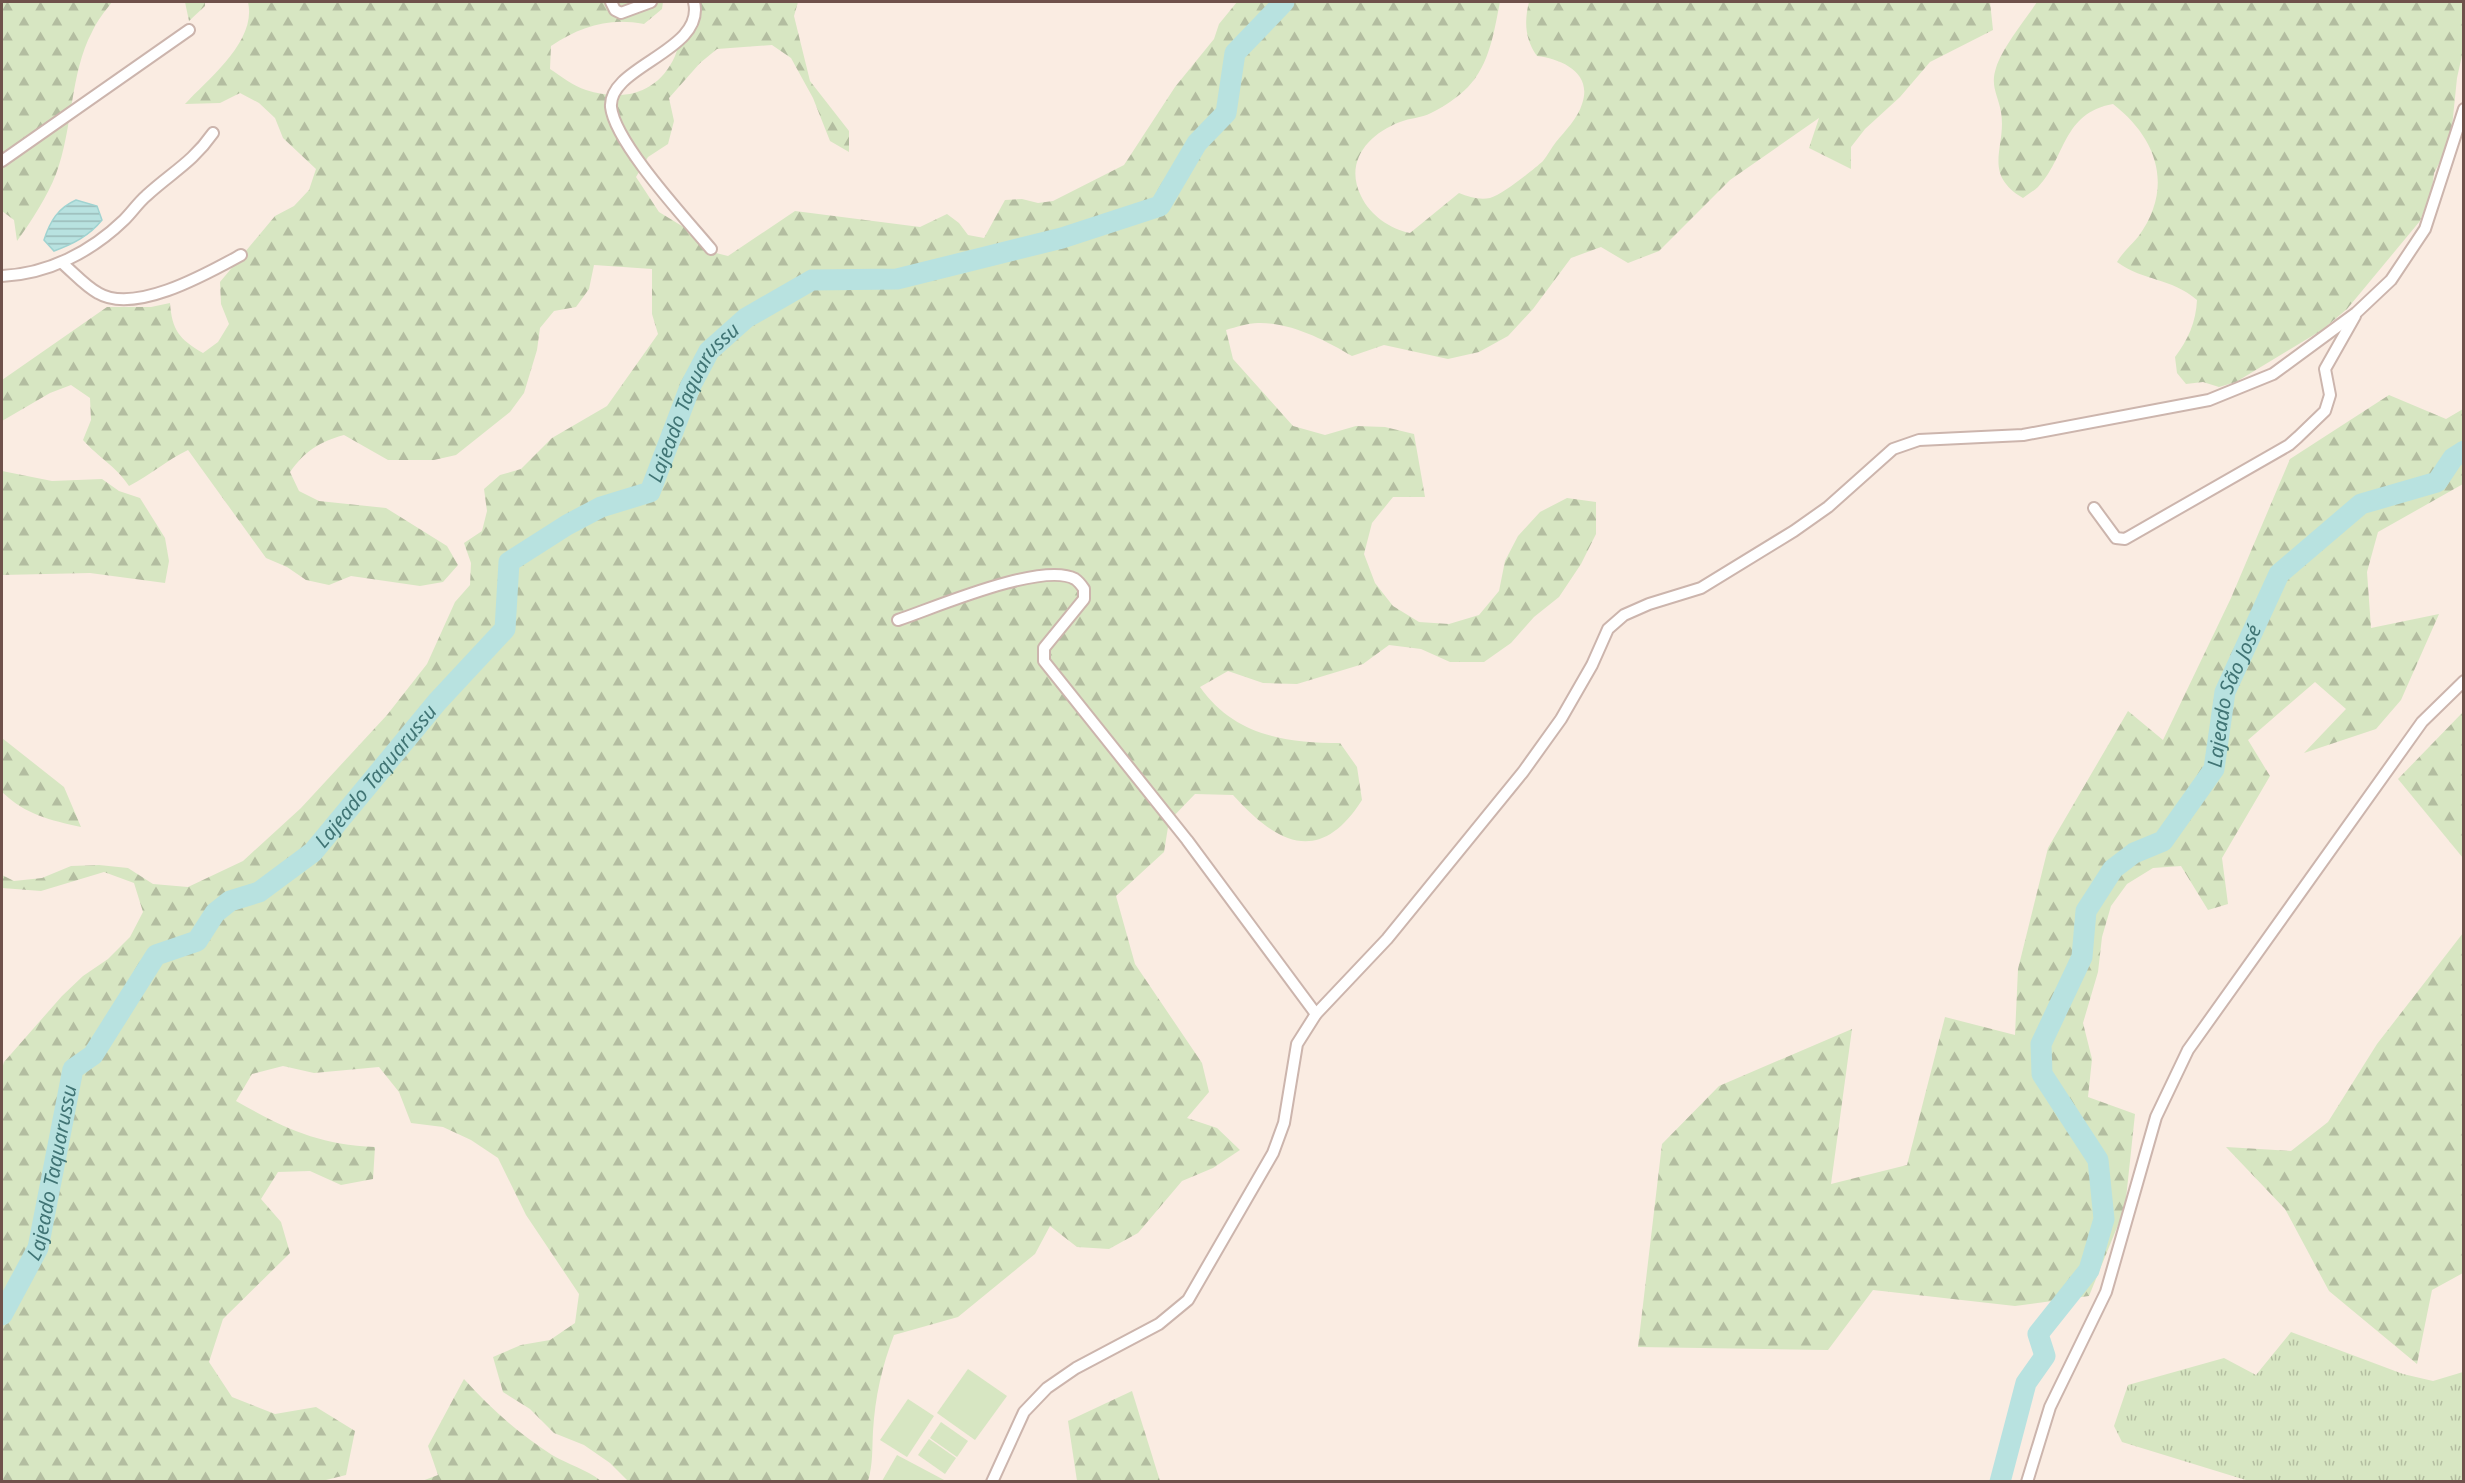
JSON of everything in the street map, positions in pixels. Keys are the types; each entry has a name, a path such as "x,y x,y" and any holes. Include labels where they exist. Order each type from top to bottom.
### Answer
{"street":[{"path":"611,2 615,10 621,13 651,2"},
{"path":"694,2 696,10 689,27 671,47 620,84 612,97 611,109 628,147 711,249"},
{"path":"2,161 189,30"},
{"path":"992,1482 1024,1412 1047,1388 1076,1368 1159,1324 1188,1300 1273,1153 1284,1123 1297,1044 1316,1014 1388,939 1523,772 1561,719 1592,665 1608,629 1624,615 1649,604 1701,588 1752,558 1828,507 1893,449 1919,440 2023,435 2209,400 2273,374 2356,313 2391,280 2425,229 2463,109"},
{"path":"2,276 32,274 62,263 109,233 148,194 188,163 213,133"},
{"path":"62,263 99,294 121,300 142,298 203,277 241,255"},
{"path":"2094,508 2116,538 2125,539 2289,446 2325,411 2330,395 2325,369 2356,313"},
{"path":"897,620 1022,578 1056,575 1076,579 1084,589 1084,599 1044,648 1044,661 1187,840 1316,1014"},
{"path":"2027,1482 2050,1407 2106,1292 2156,1117 2188,1050 2422,722 2463,681"}],"green space":[{"path":"2,2 112,2 96,24 79,65 66,139 56,174 39,208 17,241 14,220 2,211"},
{"path":"185,2 205,2 205,6 189,21"},
{"path":"248,2 663,2 662,9 644,24 619,22 596,25 573,33 551,46 550,69 581,88 600,94 626,95 649,87 668,69 688,21 700,2 798,2 794,16 810,81 849,131 849,152 830,141 813,98 791,58 772,45 717,49 700,63 669,98 674,121 668,144 648,157 636,177 659,212 695,234 708,251 728,256 795,211 920,227 947,214 959,223 968,235 984,238 1005,200 1022,199 1038,203 1053,201 1124,165 1175,87 1214,39 1219,24 1237,2 1500,2 1486,58 1468,87 1436,111 1388,127 1369,142 1357,161 1356,184 1365,203 1381,220 1410,233 1459,193 1474,198 1490,198 1525,176 1543,161 1578,114 1584,93 1583,84 1579,76 1565,64 1537,56 1530,43 1527,30 1526,16 1529,2 1990,2 1993,30 1930,62 1900,97 1865,129 1851,147 1851,169 1809,148 1819,118 1730,180 1659,251 1628,263 1601,247 1571,258 1533,309 1508,336 1479,352 1448,359 1384,345 1352,356 1319,338 1282,325 1254,323 1226,330 1233,359 1293,426 1325,435 1356,426 1385,427 1414,434 1425,497 1393,497 1372,523 1364,554 1375,583 1393,606 1419,622 1449,624 1479,615 1499,591 1505,561 1518,536 1540,512 1567,498 1596,502 1596,534 1581,564 1559,597 1534,617 1511,643 1484,662 1450,662 1421,649 1389,645 1363,664 1297,684 1263,683 1228,671 1200,687 1213,703 1244,726 1280,738 1340,743 1357,767 1362,800 1346,821 1330,834 1314,840 1298,841 1282,836 1266,826 1233,795 1195,794 1169,821 1164,852 1116,896 1135,964 1202,1063 1209,1092 1187,1118 1217,1128 1240,1150 1213,1168 1182,1181 1138,1233 1109,1249 1077,1247 1050,1226 1035,1254 958,1317 894,1335 877,1394 872,1462 868,1481 628,1481 610,1463 584,1445 554,1433 530,1409 503,1392 493,1357 521,1345 550,1340 575,1323 579,1294 526,1215 498,1158 471,1140 443,1127 411,1123 399,1092 379,1067 314,1073 283,1066 252,1074 236,1101 271,1120 319,1139 375,1147 373,1179 341,1185 310,1171 278,1172 261,1199 281,1222 290,1253 223,1319 209,1362 232,1397 275,1414 316,1407 355,1431 346,1475 318,1482 2,1481 2,1069 4,1062 62,996 83,976 108,959 130,937 143,912 134,883 104,872 41,891 2,888 2,875 14,881 42,878 71,866 99,865 128,868 153,884 188,887 243,861 301,808 387,715 427,664 455,602 470,585 471,563 464,543 482,531 487,511 484,489 500,475 521,469 552,438 607,406 658,334 652,314 652,269 594,265 589,289 576,307 554,311 540,328 537,350 524,393 510,412 456,455 434,460 388,460 344,435 320,444 301,458 290,472 299,491 319,501 386,508 447,546 458,565 443,582 420,586 351,576 329,585 306,580 287,567 266,558 188,450 129,486 118,472 83,440 91,420 90,398 71,385 50,393 2,421 2,380 107,307 151,307 170,303 175,327 188,343 203,353 218,342 229,324 221,304 220,282 275,216 294,206 309,190 316,169 283,138 275,118 259,103 240,93 220,103 185,104 218,71 238,45 249,17"},
{"path":"2037,2 2463,2 2463,51 2457,78 2452,127 2442,158 2434,173 2432,190 2420,221 2347,309 2322,330 2236,382 2219,387 2203,382 2186,384 2177,373 2175,357 2190,330 2197,300 2177,287 2138,273 2117,262 2138,237 2149,219 2156,200 2158,183 2156,165 2150,149 2141,133 2128,118 2113,104 2096,109 2084,117 2074,127 2038,187 2023,198 2010,189 1999,169 2002,125 1994,74 2003,52"},
{"path":"2389,395 2446,419 2463,409 2463,484 2378,532 2367,572 2371,628 2439,614 2401,700 2376,729 2304,753 2346,709 2315,682 2248,740 2270,776 2222,858 2228,904 2208,910 2181,866 2153,868 2127,884 2111,906 2102,937 2098,972 2083,1023 2092,1059 2088,1097 2135,1114 2125,1208 2089,1296 2015,1306 1873,1290 1828,1350 1638,1347 1662,1144 1719,1086 1852,1029 1831,1184 1907,1165 1945,1017 2015,1035 2018,969 2048,848 2128,711 2163,740 2231,598 2290,459"},
{"path":"2,471 52,481 102,479 119,491 140,498 165,538 169,561 165,583 90,573 2,575"},
{"path":"2463,712 2463,858 2398,779"},
{"path":"2,738 64,787 81,827 29,811 2,792"},
{"path":"2463,933 2463,1273 2432,1290 2417,1364 2329,1291 2285,1209 2226,1147 2291,1151 2328,1122 2377,1044"},
{"path":"2291,1332 2403,1374 2433,1381 2463,1372 2463,1481 2249,1481 2122,1442 2114,1426 2128,1385 2224,1358 2256,1375"},
{"path":"968,1369 1007,1396 975,1440 937,1413"},
{"path":"464,1379 528,1438 552,1455 601,1481 422,1481 438,1475 428,1446"},
{"path":"1132,1391 1160,1481 1077,1481 1068,1421"},
{"path":"908,1399 934,1416 907,1457 880,1440"},
{"path":"941,1422 968,1441 957,1457 930,1438"},
{"path":"929,1439 956,1458 945,1474 918,1455"},
{"path":"897,1455 946,1481 882,1481"}],"water":[{"path":"76,200 97,206 102,220 80,239 54,251 44,240 49,227 60,211"}],"waterway":[{"name":"Lajeado Taquarussu","path":"2,1315 38,1248 73,1069 93,1055 156,955 197,941 215,913 230,901 259,892 313,852 437,702 505,629 509,562 567,525 601,507 650,492 690,387 709,351 746,318 812,280 897,279 1062,238 1160,206 1197,143 1226,113 1235,53 1284,2"},
{"name":"Lajeado São José","path":"2000,1482 2026,1383 2045,1356 2038,1334 2089,1270 2104,1219 2098,1160 2042,1074 2041,1044 2082,957 2086,911 2113,869 2134,853 2163,841 2214,769 2225,692 2279,574 2361,504 2437,482 2453,458 2464,451"}]}
